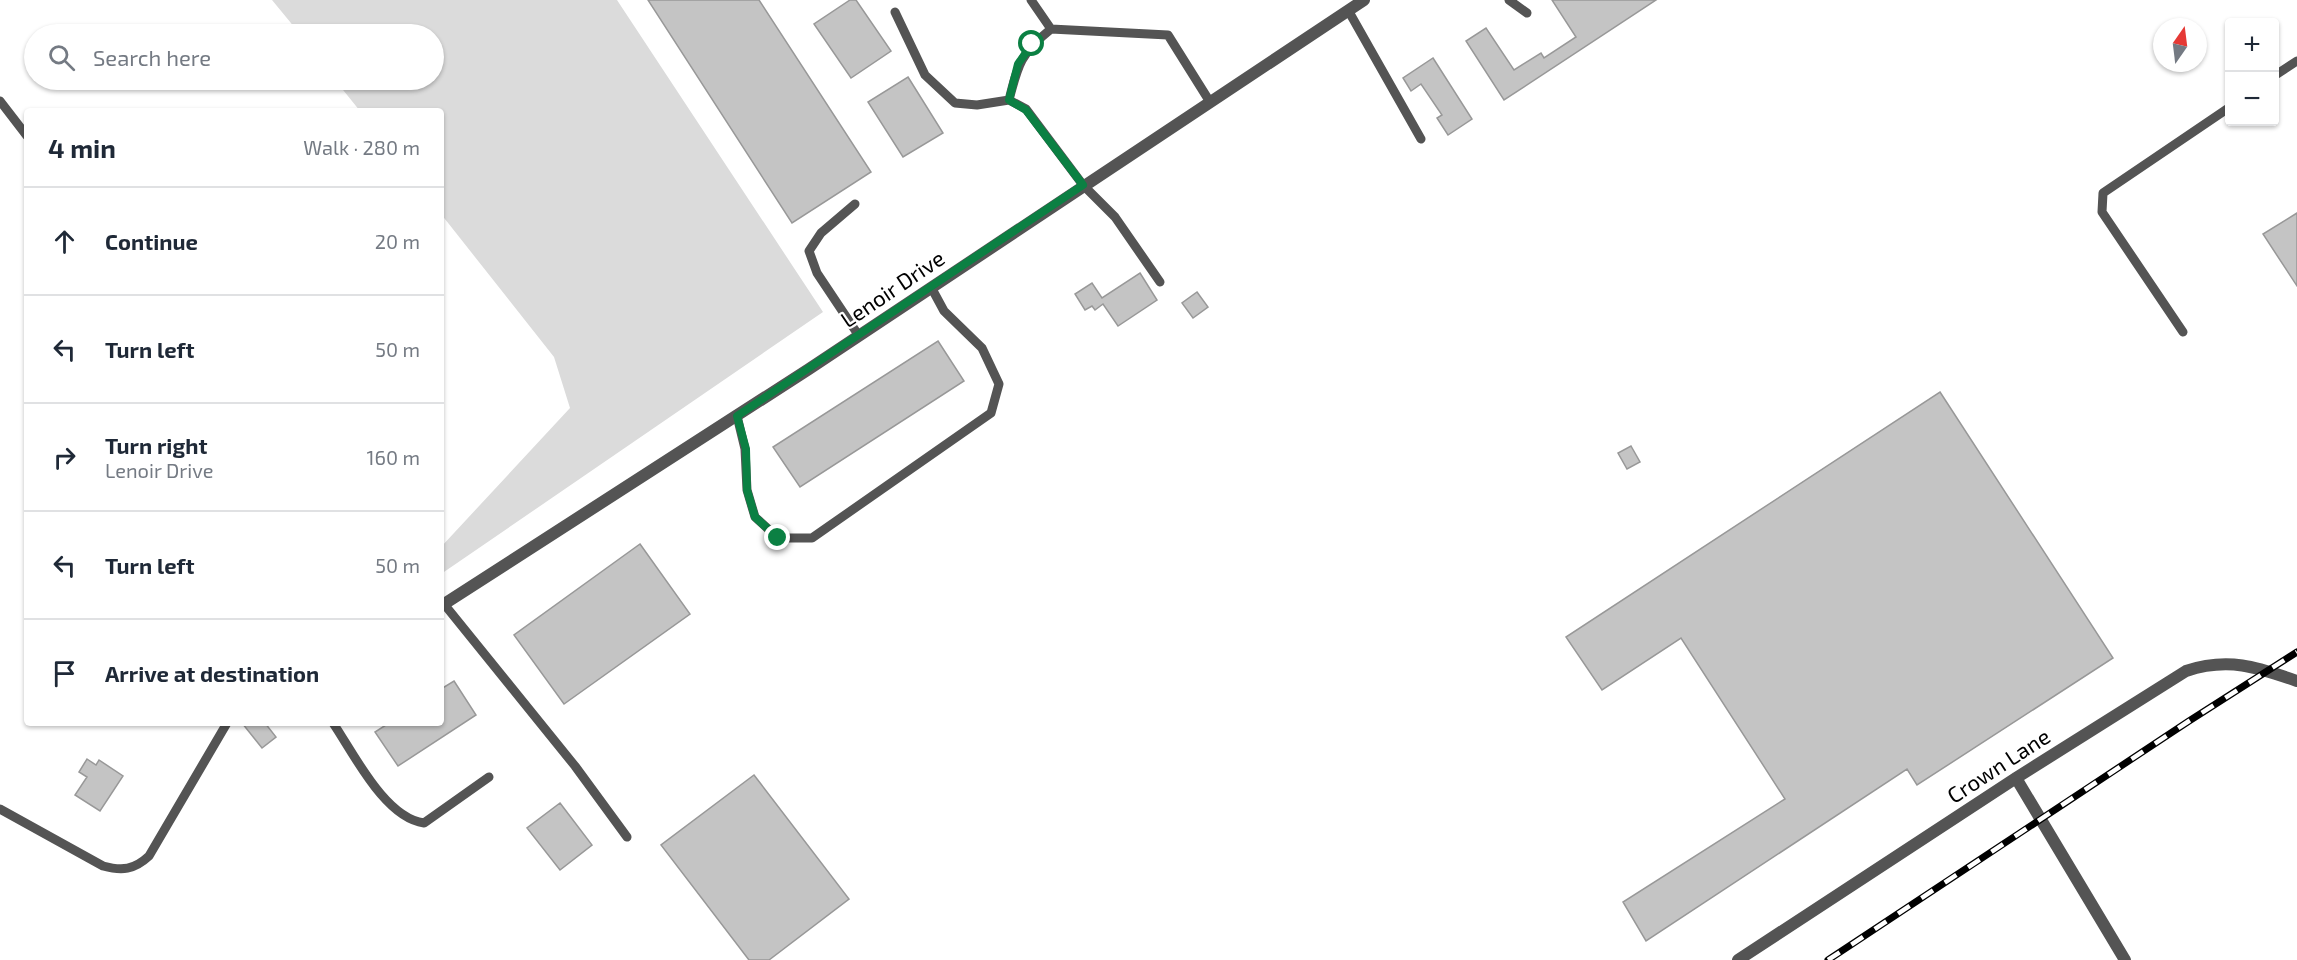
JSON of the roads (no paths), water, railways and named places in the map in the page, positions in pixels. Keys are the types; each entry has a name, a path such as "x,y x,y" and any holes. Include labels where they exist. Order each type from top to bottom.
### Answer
{"street":[{"name":"Lenoir Drive","path":"444,604 859,336 1364,0"},
{"name":"Crown Lane","path":"1738,960 2016,778 2186,671 2205,664 2241,664 2297,681"},
{"path":"2016,778 2125,960"}],"lane":[{"path":"1031,0 1051,29"},
{"path":"1509,0 1527,13"},
{"path":"1348,10 1422,140"},
{"path":"895,12 926,75 955,103 977,105 1009,100 1026,110 1083,185 1115,216 1160,282"},
{"path":"1009,100 1018,64 1032,44 1051,29 1167,35 1210,102"},
{"path":"2279,73 2297,61"},
{"path":"0,101 24,132"},
{"path":"2183,332 2102,212 2103,193 2225,110"},
{"path":"855,204 821,233 809,251 817,273 859,336"},
{"path":"737,416 746,449 747,490 755,517 778,538 812,538 991,413 999,384 982,348 944,311 931,287"},
{"path":"444,607 574,766 627,837"},
{"path":"0,809 103,866 117,870 129,870 148,856 224,726"},
{"path":"335,726 381,794 401,814 413,822 424,823 489,777"}],"railway":[{"path":"1828,960 2297,652"}]}
